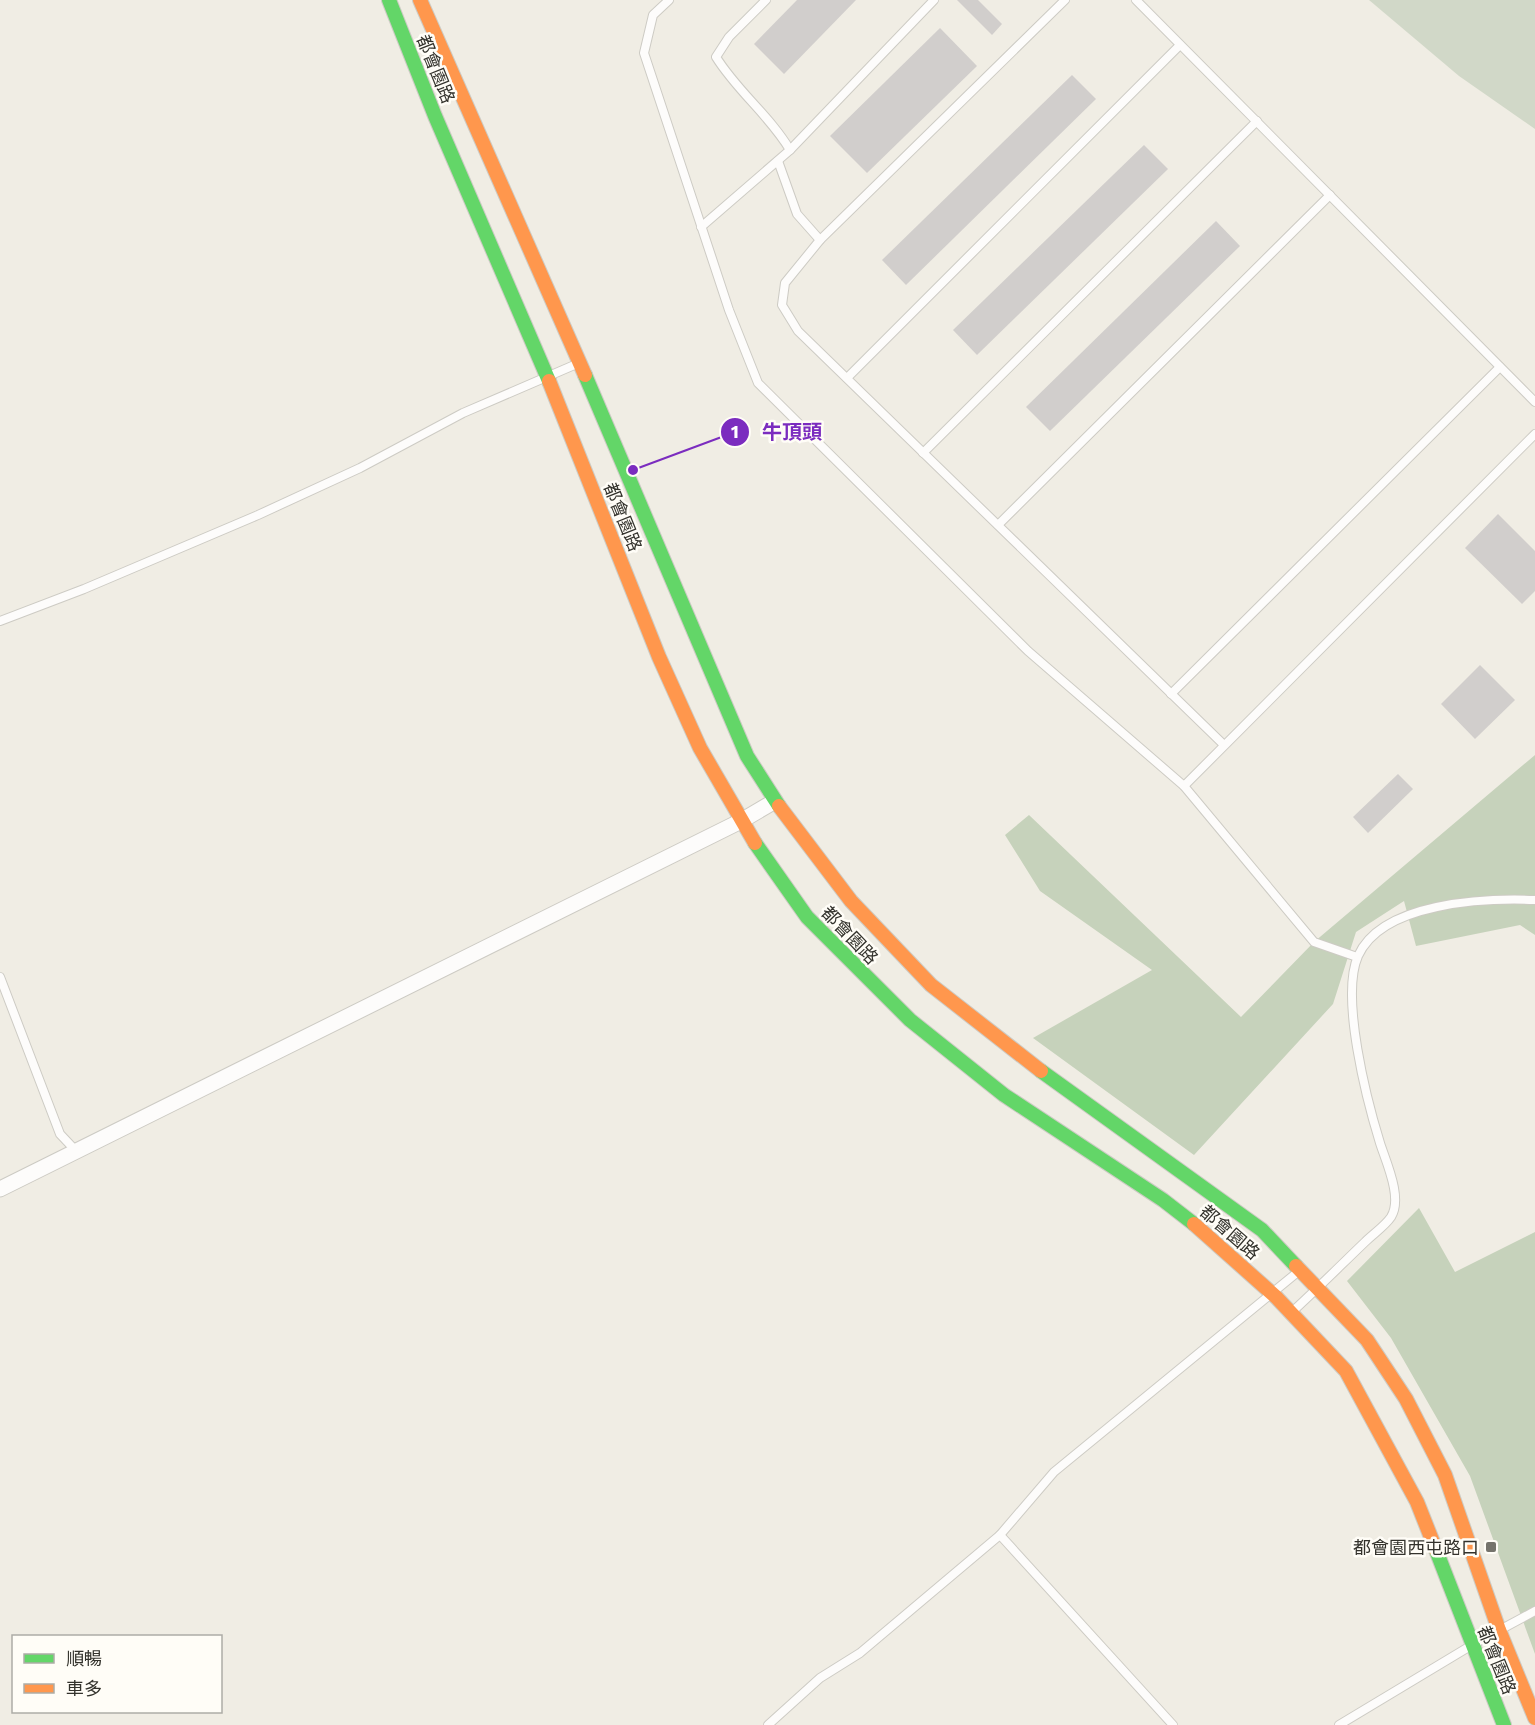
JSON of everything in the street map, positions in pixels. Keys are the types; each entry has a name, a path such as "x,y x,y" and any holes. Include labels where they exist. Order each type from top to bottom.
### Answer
{"street":[{"name":"都會園路","path":"389,0 435,116 547,376 659,657 700,748 741,821 807,917 910,1020 1004,1095 1163,1200 1217,1242 1273,1294 1346,1371 1417,1502 1504,1725"},
{"name":"都會園路","path":"420,0 580,363 747,756 775,801 851,901 931,985 1025,1060 1262,1230 1367,1340 1427,1438 1445,1475 1499,1630 1535,1718"},
{"path":"0,1189 741,821 775,801"}],"lane":[{"path":"669,0 653,15 644,53 729,310 758,383 1028,651 1184,786 1314,942 1357,957"},
{"path":"766,0 729,37 716,57 730,80 779,132 790,150"},
{"path":"701,227 790,150 934,0"},
{"path":"1065,0 820,240 785,283 782,305 798,331 1223,744"},
{"path":"1136,0 1535,402"},
{"path":"847,378 1180,45"},
{"path":"923,453 1257,121"},
{"path":"778,161 797,214 820,240"},
{"path":"998,525 1330,195"},
{"path":"0,621 84,589 258,515 360,468 463,413 580,363"},
{"path":"1171,694 1500,367"},
{"path":"1184,786 1223,744 1251,720 1535,434"},
{"path":"1291,1313 1392,1216 1395,1187 1367,1097 1354,1026 1353,990 1357,957 1377,934 1424,908 1492,898 1535,900"},
{"path":"0,976 60,1134 77,1152"},
{"path":"768,1725 777,1722 820,1678 860,1653 1000,1535 1054,1472 1300,1270"},
{"path":"1000,1535 1173,1725"},
{"path":"1339,1725 1472,1645 1535,1611"}],"green space":[{"path":"1369,0 1535,0 1535,129 1459,76"},
{"path":"1535,755 1535,935 1520,925 1416,946 1404,901 1356,932 1333,1004 1194,1155 1033,1038 1152,970 1040,891 1005,835 1029,815 1241,1017 1314,942"},
{"path":"1419,1208 1455,1272 1535,1232 1535,1654 1470,1476 1391,1338 1347,1281"}],"building":[{"path":"797,0 856,0 784,74 754,44"},
{"path":"957,0 978,0 1002,24 992,35"},
{"path":"940,28 977,66 867,173 830,136"},
{"path":"1072,75 1096,99 906,285 882,260"},
{"path":"1144,145 1168,169 977,355 953,330"},
{"path":"1216,221 1240,246 1050,431 1026,407"},
{"path":"1498,514 1535,551 1535,591 1522,604 1465,548"},
{"path":"1480,665 1515,700 1475,739 1441,704"},
{"path":"1398,774 1413,789 1368,833 1353,817"}],"traffic: fast":[{"path":"389,0 435,116 549,381"},
{"path":"585,375 747,756 779,806"},
{"path":"755,843 807,917 910,1020 1004,1095 1163,1200 1194,1224"},
{"path":"1041,1071 1262,1230 1296,1266"},
{"path":"1436,1550 1504,1725"}],"traffic: slow":[{"path":"420,0 585,375"},
{"path":"549,381 659,657 700,748 755,843"},
{"path":"779,806 851,901 931,985 1041,1071"},
{"path":"1194,1224 1276,1297 1346,1371 1417,1502 1436,1550"},
{"path":"1296,1266 1367,1340 1406,1399 1445,1475 1499,1630 1535,1718"}],"place":[{"name":"牛頂頭","path":"633,470"},
{"name":"都會園西屯路口","path":"1491,1547"}]}
